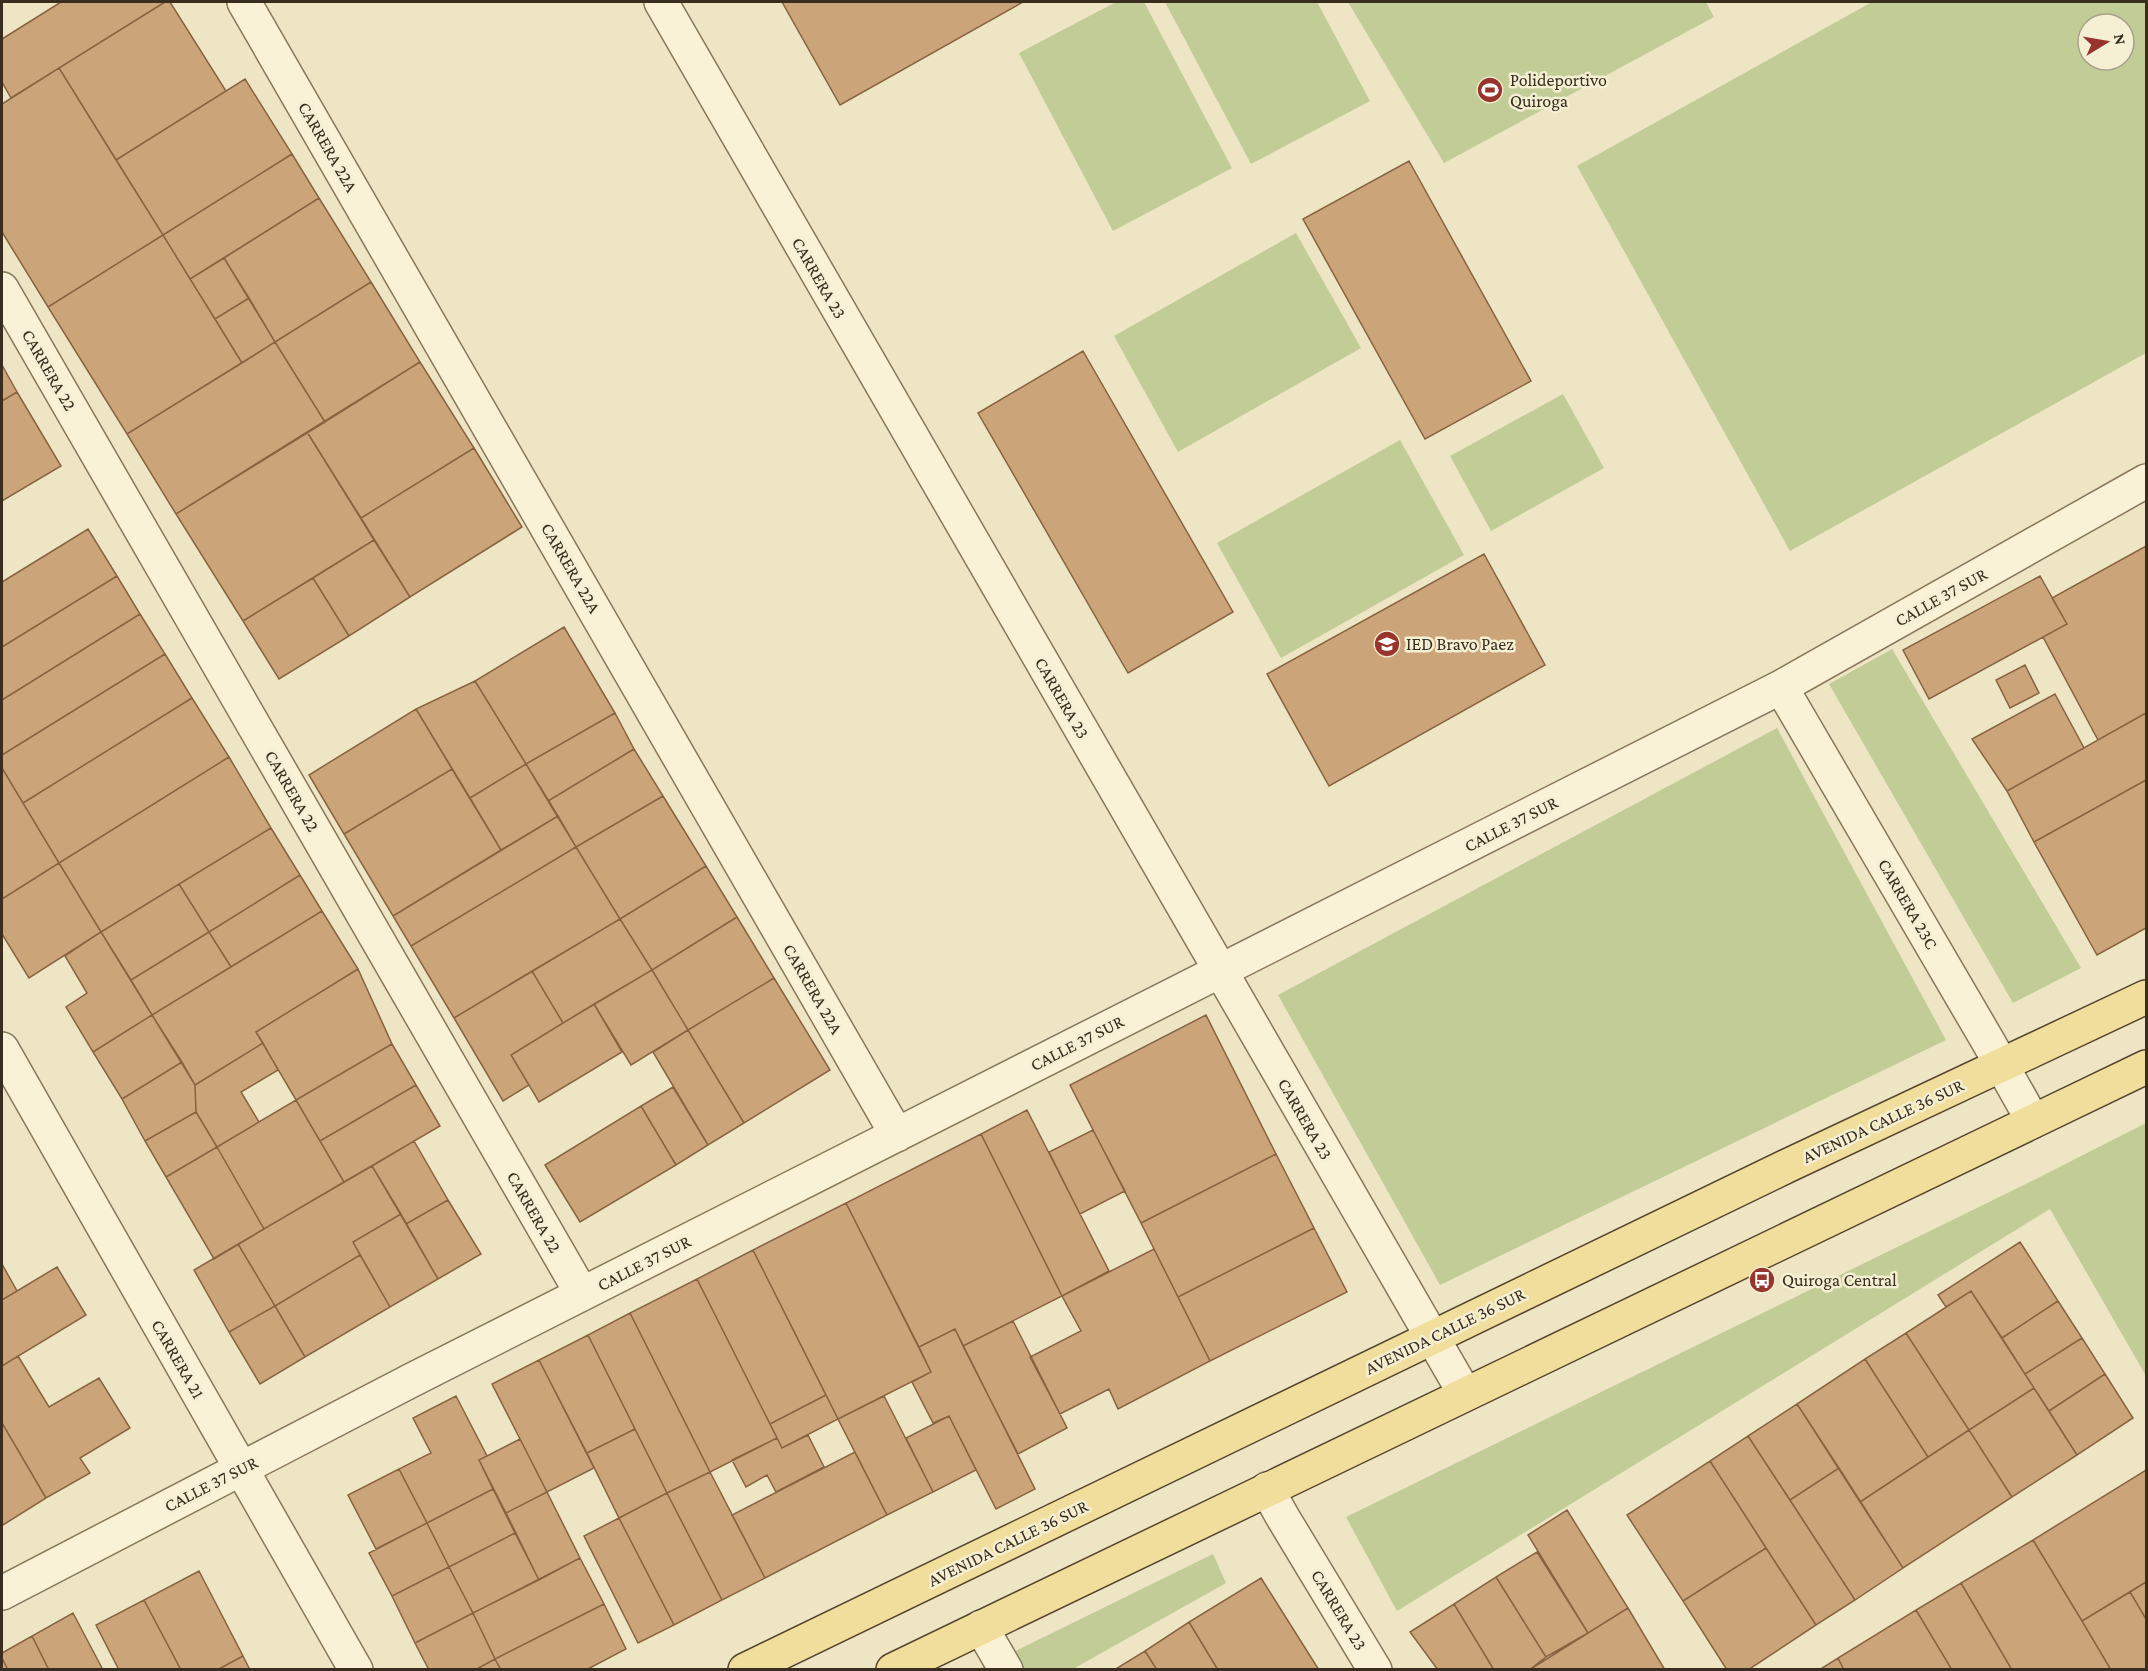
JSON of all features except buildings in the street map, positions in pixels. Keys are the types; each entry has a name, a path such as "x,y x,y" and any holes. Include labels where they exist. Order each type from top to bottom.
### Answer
{"main road":[{"name":"AVENIDA CALLE 36 SUR","path":"746,1670 1789,1165 2146,997"},
{"path":"893,1670 2146,1067"}],"street":[{"name":"CARRERA 22A","path":"244,2 897,1135"},
{"name":"CARRERA 23","path":"661,2 1465,1394"},
{"name":"CARRERA 22","path":"2,289 582,1294"},
{"name":"CALLE 37 SUR","path":"2,1593 582,1294 1781,687 2146,481"},
{"name":"CARRERA 23C","path":"1781,687 2033,1121"},
{"name":"CARRERA 21","path":"2,1049 357,1670"},
{"name":"CARRERA 23","path":"1268,1489 1375,1670"},
{"path":"981,1627 1006,1670"}],"green space":[{"path":"1116,2 1144,2 1232,168 1113,231 1019,53"},
{"path":"1165,2 1317,2 1370,101 1251,164"},
{"name":"Polideportivo Quiroga","path":"1348,2 1706,2 1714,17 1444,163"},
{"path":"1872,2 2146,2 2146,353 1790,551 1577,166"},
{"path":"1296,233 1361,348 1178,452 1114,336"},
{"path":"1563,394 1604,468 1491,531 1450,456"},
{"path":"1400,440 1464,555 1281,658 1217,543"},
{"path":"1892,649 2081,968 2013,1003 1829,684"},
{"path":"1777,728 1946,1040 1440,1285 1278,995"},
{"path":"2146,1123 2146,1376 2050,1209 1397,1611 1346,1517"},
{"path":"1213,1554 1226,1583 1073,1669 977,1670"}],"place":[{"name":"Polideportivo Quiroga","path":"1490,90"},
{"name":"IED Bravo Paez","path":"1387,644"},
{"name":"Quiroga Central","path":"1762,1280"}]}
